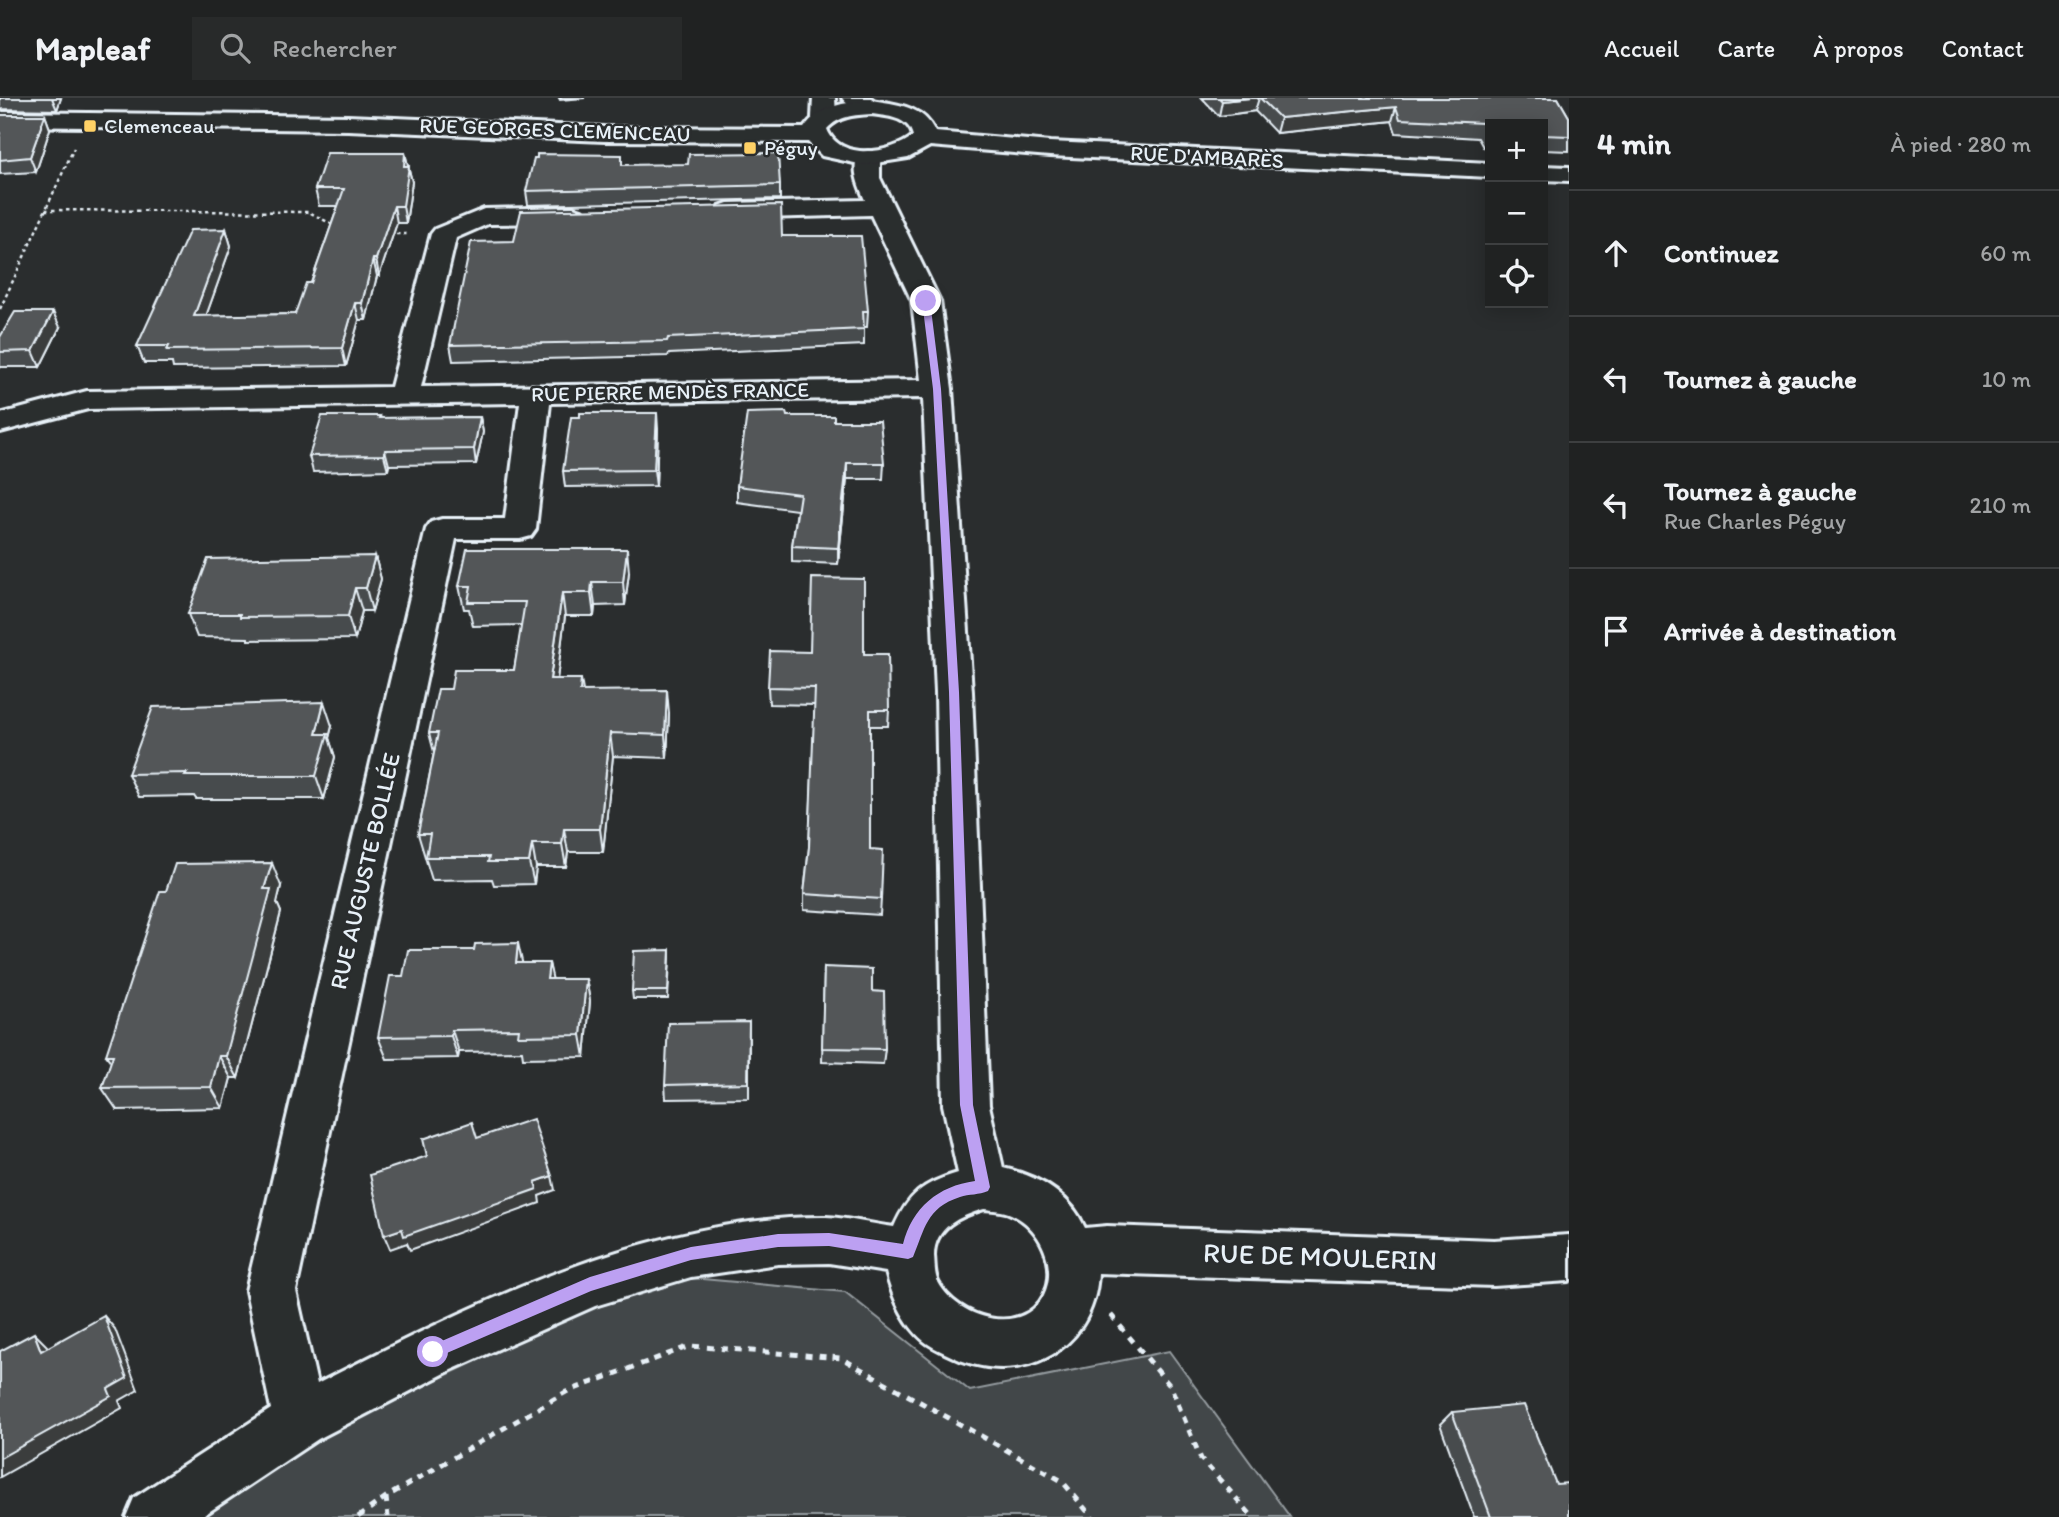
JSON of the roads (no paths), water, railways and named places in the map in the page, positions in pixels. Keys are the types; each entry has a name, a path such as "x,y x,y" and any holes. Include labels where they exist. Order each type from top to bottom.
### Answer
{"street":[{"name":"RUE GEORGES CLEMENCEAU","path":"0,120 348,123 604,134 821,117 862,103"},
{"path":"821,117 820,142 838,153 868,158 908,152 925,138 925,129 918,121 905,114 862,103"},
{"name":"RUE D'AMBARÈS","path":"925,138 1050,149 1485,170"},
{"path":"868,158 868,178 926,301 937,389 954,692 966,1105 984,1187"},
{"path":"1548,173 1569,174"},
{"path":"702,212 880,207"},
{"path":"404,395 444,234 484,217 593,215"},
{"name":"RUE PIERRE MENDÈS FRANCE","path":"0,423 87,400 937,389"},
{"name":"RUE AUGUSTE BOLLÉE","path":"300,1422 271,1291 442,529 520,529 536,394"},
{"path":"984,1187 1007,1190 1029,1199 1047,1213 1062,1231 1072,1270 1062,1313 1042,1334 1018,1343 990,1345 963,1339 939,1323 921,1302 910,1278 908,1252 914,1230 925,1212 951,1194 984,1187"},
{"path":"153,1517 300,1422 433,1352 578,1289 691,1254 778,1241 829,1240 908,1252"},
{"name":"RUE DE MOULERIN","path":"1072,1270 1107,1248 1494,1262 1569,1258"}],"place":[{"name":"Clemenceau","path":"90,126"},
{"name":"Péguy","path":"750,148"}]}
